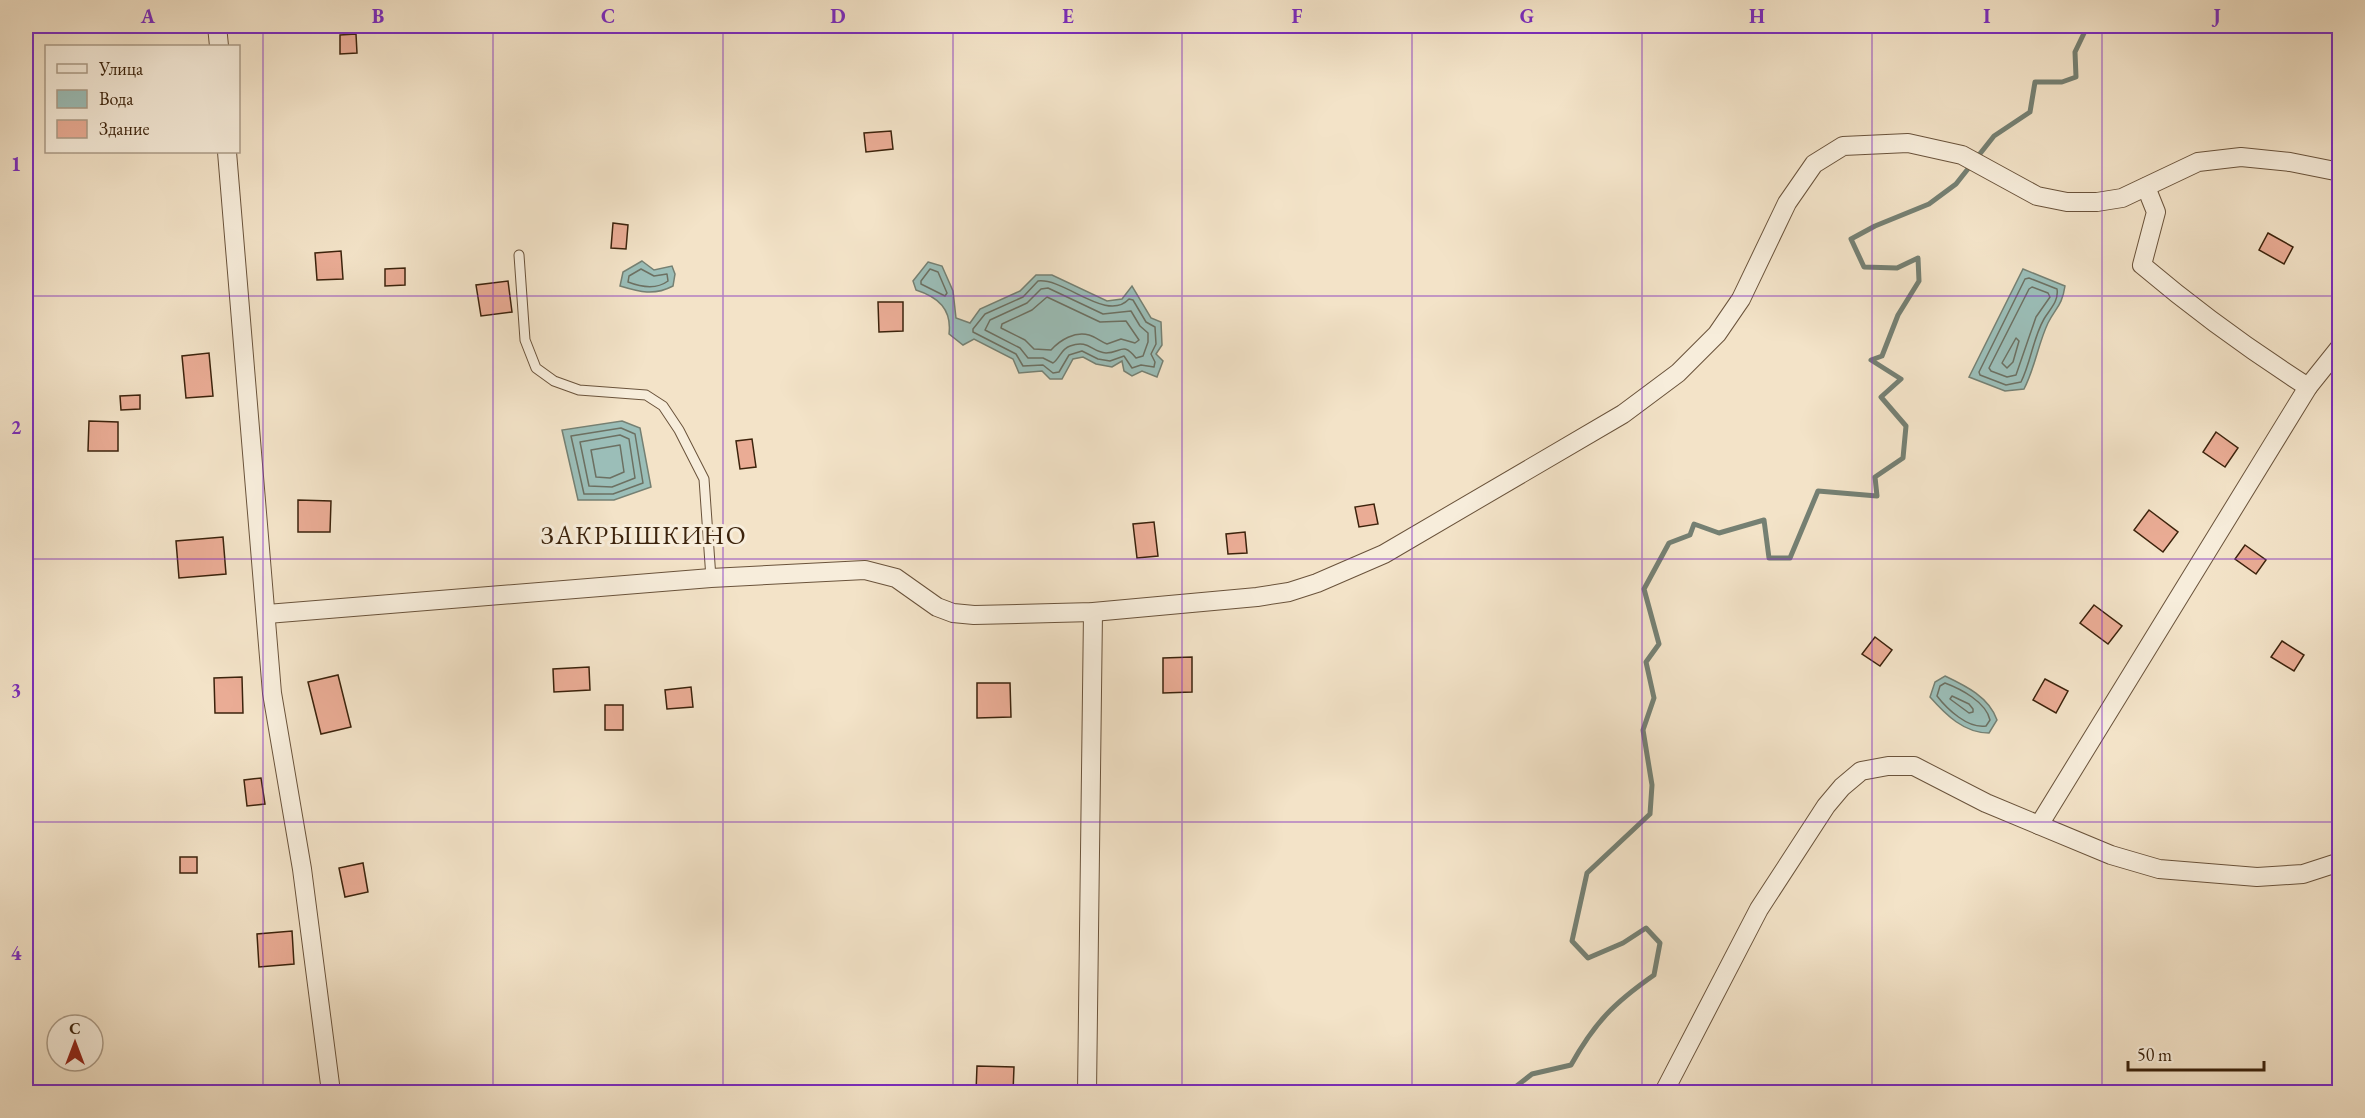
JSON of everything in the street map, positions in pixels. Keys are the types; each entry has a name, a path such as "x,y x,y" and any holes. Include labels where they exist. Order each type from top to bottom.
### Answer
{"street":[{"path":"217,26 219,45"},
{"path":"267,614 711,578 865,570 896,578 937,607 953,613 974,615 1093,612 1289,592 1317,583 1384,554 1623,414 1678,373 1717,334 1742,299 1787,203 1814,164 1843,146 1908,143 1962,155 2037,196 2067,202 2097,202 2122,198 2198,162 2241,158 2289,162 2340,172"},
{"path":"228,153 272,693 302,869 331,1092"},
{"path":"2146,187 2156,212 2142,265 2184,301 2252,352 2308,387"},
{"path":"2039,825 2308,387 2340,347"},
{"path":"1087,1092 1093,612"},
{"path":"1664,1092 1759,909 1826,806 1842,787 1861,771 1888,766 1914,766 1986,803 2111,855 2159,869 2257,877 2303,874 2340,862"}],"lane":[{"path":"519,255 525,340 536,368 554,381 579,390 646,395 663,406 679,430 704,479 711,578"}],"water":[{"path":"642,261 654,270 672,266 675,274 673,286 660,291 647,292 620,286 623,272"},
{"path":"928,262 942,266 953,291 956,318 970,323 980,309 1020,291 1036,275 1052,275 1107,301 1122,299 1132,286 1151,318 1161,322 1162,345 1156,354 1163,361 1157,377 1142,371 1132,376 1124,371 1122,361 1112,367 1096,364 1083,357 1073,359 1062,379 1050,379 1042,371 1019,373 1013,359 974,339 963,345 949,334 948,318 942,305 931,296 916,290 913,281"},
{"path":"2023,269 2065,286 2064,293 2045,331 2024,389 2005,391 1969,377"},
{"path":"622,421 640,428 651,487 614,500 578,500 562,430"},
{"path":"1945,676 1969,688 1988,705 1997,720 1989,733 1971,730 1956,722 1930,697 1935,682"}],"building":[{"path":"356,34 357,53 340,54 340,35"},
{"path":"891,131 893,149 866,152 864,133"},
{"path":"613,223 628,225 626,249 611,248"},
{"path":"2268,233 2293,247 2284,264 2259,250"},
{"path":"341,251 343,279 317,280 315,253"},
{"path":"405,268 405,285 385,286 385,269"},
{"path":"508,281 512,312 481,316 476,285"},
{"path":"878,302 903,302 903,331 879,332"},
{"path":"209,353 213,396 186,398 182,356"},
{"path":"140,395 140,409 121,410 120,396"},
{"path":"89,421 118,422 118,451 88,451"},
{"path":"2216,432 2238,448 2225,467 2203,452"},
{"path":"752,439 756,467 740,469 736,441"},
{"path":"298,500 331,501 330,532 298,532"},
{"path":"1374,504 1378,524 1359,527 1355,507"},
{"path":"2149,510 2178,532 2163,552 2134,530"},
{"path":"1154,522 1158,556 1137,558 1133,524"},
{"path":"1245,532 1247,553 1228,554 1226,534"},
{"path":"223,537 226,574 179,578 176,541"},
{"path":"2245,545 2266,560 2256,574 2235,559"},
{"path":"2094,605 2122,626 2108,644 2080,623"},
{"path":"1875,637 1892,650 1880,666 1862,654"},
{"path":"2282,641 2304,655 2294,671 2271,657"},
{"path":"1192,657 1192,692 1163,693 1163,658"},
{"path":"589,667 590,690 554,692 553,669"},
{"path":"338,675 351,727 321,734 308,682"},
{"path":"242,677 243,713 215,713 214,678"},
{"path":"2045,679 2068,691 2056,713 2033,700"},
{"path":"977,683 1010,683 1011,717 977,718"},
{"path":"691,687 693,707 667,709 665,690"},
{"path":"605,705 623,705 623,730 605,730"},
{"path":"261,778 265,804 247,806 244,780"},
{"path":"180,857 197,857 197,873 180,873"},
{"path":"363,863 368,892 345,897 339,868"},
{"path":"292,931 294,964 259,967 257,934"},
{"path":"977,1066 1014,1067 1013,1092 976,1092"}],"waterway":[{"path":"1509,1092 1532,1074 1571,1065 1588,1037 1606,1014 1654,975 1660,943 1646,928 1623,943 1588,958 1572,941 1587,873 1650,814 1652,785 1643,730 1654,698 1646,662 1659,644 1644,589 1669,543 1690,535 1694,524 1719,533 1764,520 1769,558 1790,558 1818,491 1877,496 1875,477 1903,458 1906,426 1881,397 1901,379 1871,360 1882,356 1898,315 1919,281 1918,258 1897,268 1864,267 1851,239 1875,226 1929,204 1956,184 1994,136 2030,112 2035,82 2062,82 2076,77 2075,52 2087,27 2092,26"}],"district":[{"name":"ЗАКРЫШКИНО","path":"644,535"}]}
